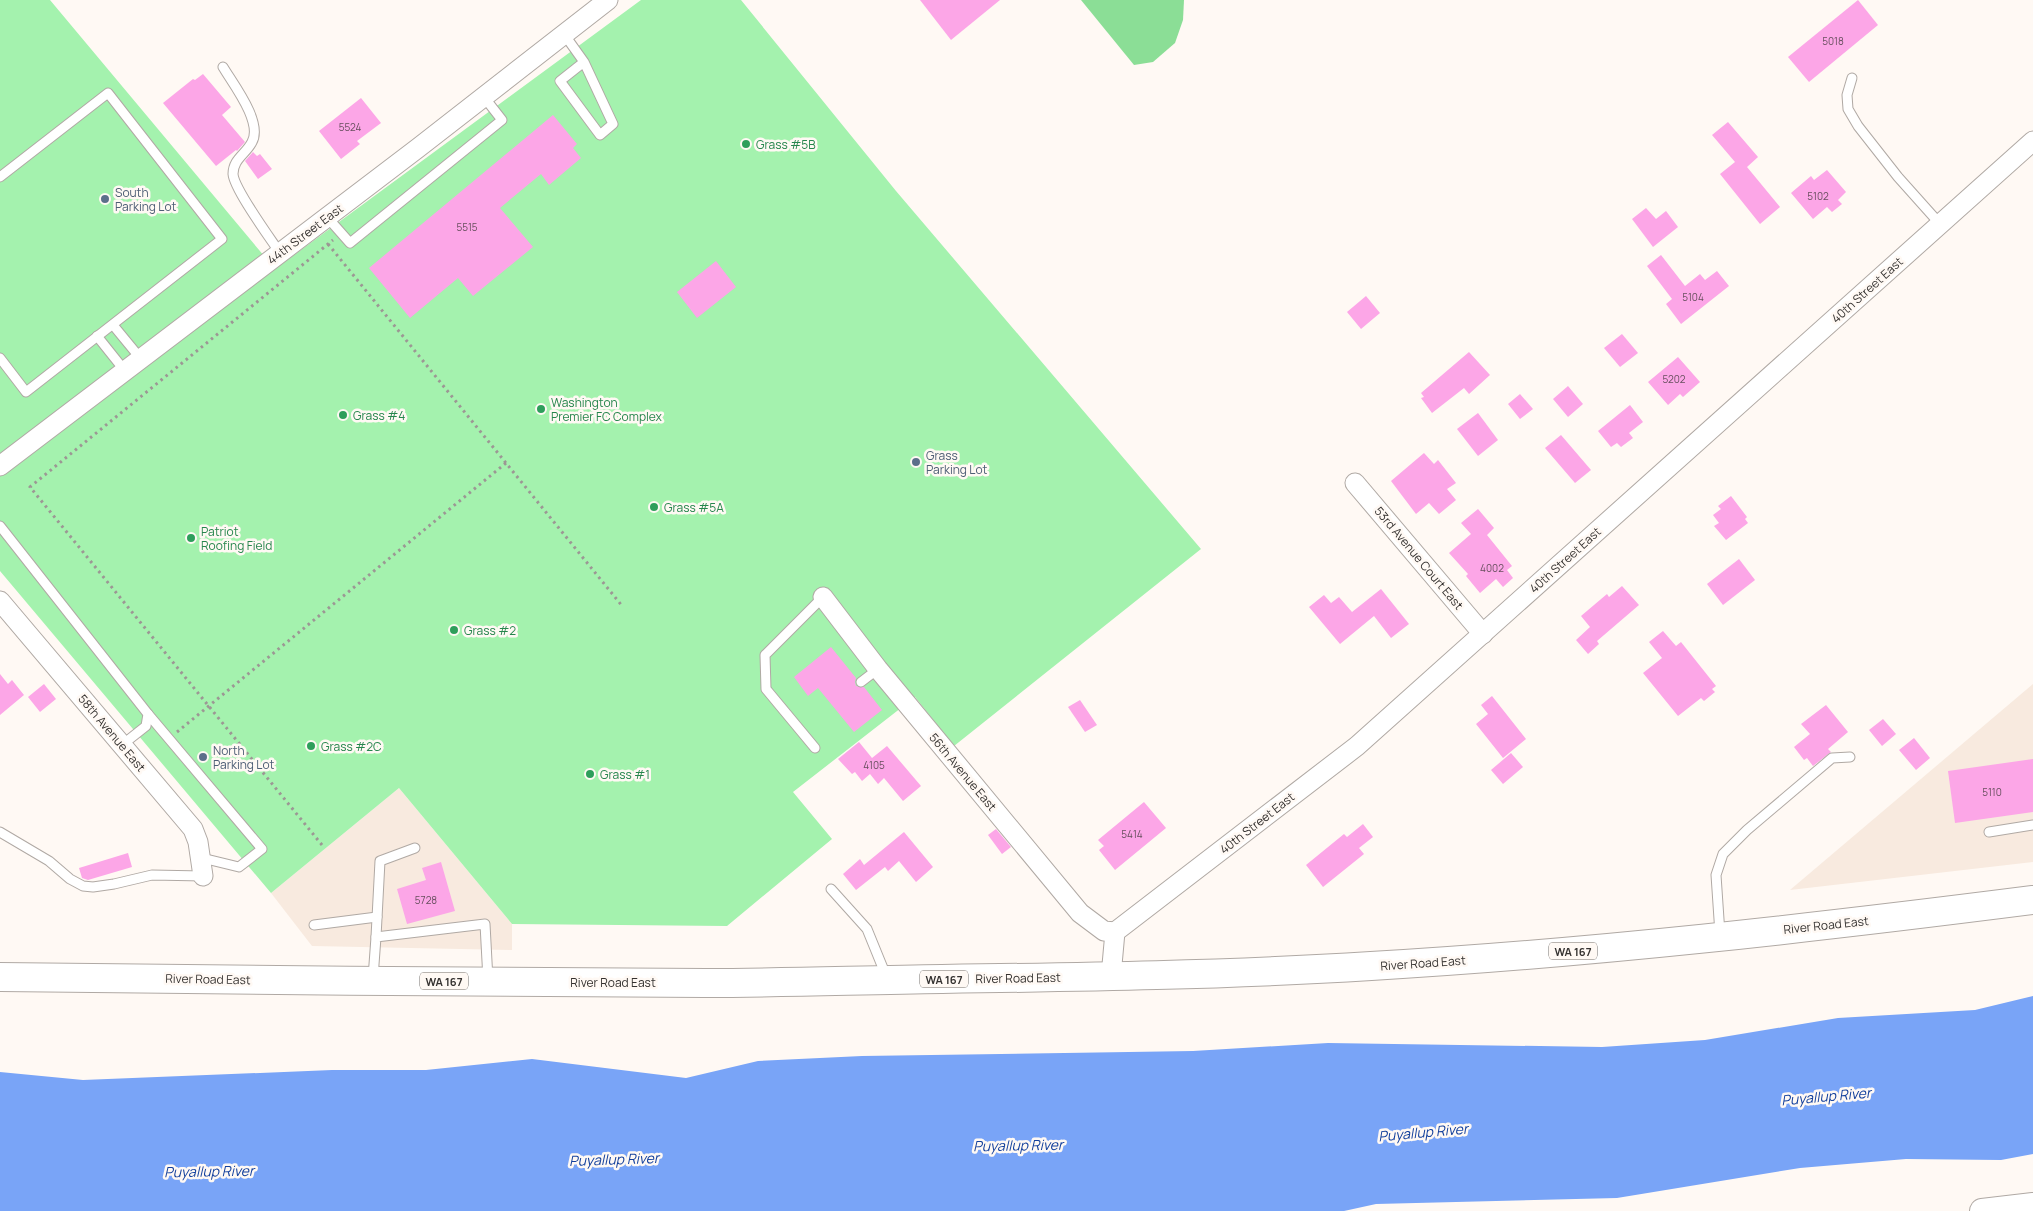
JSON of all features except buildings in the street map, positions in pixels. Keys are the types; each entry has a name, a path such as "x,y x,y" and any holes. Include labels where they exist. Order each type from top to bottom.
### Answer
{"main road":[{"name":"River Road East","path":"0,977 710,983 1111,976 1379,966 1543,954 1916,915 2033,900"}],"street":[{"name":"44th Street East","path":"0,466 327,218 608,0"},
{"name":"40th Street East","path":"1115,932 1357,746 2033,141"},
{"name":"53rd Avenue Court East","path":"1355,483 1483,634"},
{"name":"56th Avenue East","path":"822,597 878,669 1080,913 1104,930 1115,932"},
{"name":"58th Avenue East","path":"0,601 193,829 203,867"},
{"path":"1111,976 1115,932"},
{"path":"1982,1211 2033,1205"}],"lane":[{"path":"564,34 584,62 614,124 600,135 560,81 584,62"},
{"path":"223,67 254,120 256,131 252,142 236,161 233,175 237,188 280,253"},
{"path":"1852,78 1847,95 1848,109 1858,126 1898,177 1940,224"},
{"path":"0,177 108,93 222,239 26,392 0,358"},
{"path":"327,218 350,243 502,120 484,97"},
{"path":"113,325 141,359"},
{"path":"98,336 125,371"},
{"path":"0,526 148,714 262,849 239,867 203,867 93,887 83,886 70,879 49,861 0,832"},
{"path":"815,748 766,689 765,655 822,597"},
{"path":"861,682 878,669"},
{"path":"122,746 146,726 148,714"},
{"path":"1720,936 1716,875 1723,854 1747,830 1832,758 1850,757"},
{"path":"1989,832 2033,825"},
{"path":"373,980 380,861 415,848"},
{"path":"831,889 867,929 888,980"},
{"path":"314,925 377,917"},
{"path":"376,937 485,924 488,982"}],"path":[{"path":"322,845 30,487 341,234"},
{"path":"328,244 623,607"},
{"path":"169,738 506,463"}],"shaded area":[{"path":"2033,684 2033,862 1790,890"},
{"path":"399,788 512,924 512,950 312,946 271,893"}],"green space":[{"name":"Washington Premier FC Complex","path":"0,0 50,0 275,269 641,0 741,0 896,191 1201,549 954,746 915,697 793,792 832,839 727,926 512,924 399,788 271,893 0,571"},
{"path":"1081,0 1184,0 1183,20 1175,43 1153,62 1134,65"}],"water":[{"name":"Puyallup River","path":"2033,996 2033,1154 2001,1160 1906,1159 1800,1168 1617,1198 1376,1204 1344,1211 0,1211 0,1072 83,1080 332,1070 426,1070 532,1059 686,1078 758,1061 862,1056 1193,1051 1328,1043 1602,1047 1705,1040 1838,1018 1975,1010"}],"place":[{"name":"Grass #5B","path":"746,144"},
{"name":"South Parking Lot","path":"105,199"},
{"name":"Washington Premier FC Complex","path":"541,409"},
{"name":"Grass #4","path":"343,415"},
{"name":"Grass Parking Lot","path":"916,462"},
{"name":"Grass #5A","path":"654,507"},
{"name":"Patriot Roofing Field","path":"191,538"},
{"name":"Grass #2","path":"454,630"},
{"name":"Grass #2C","path":"311,746"},
{"name":"North Parking Lot","path":"203,757"},
{"name":"Grass #1","path":"590,774"}]}
